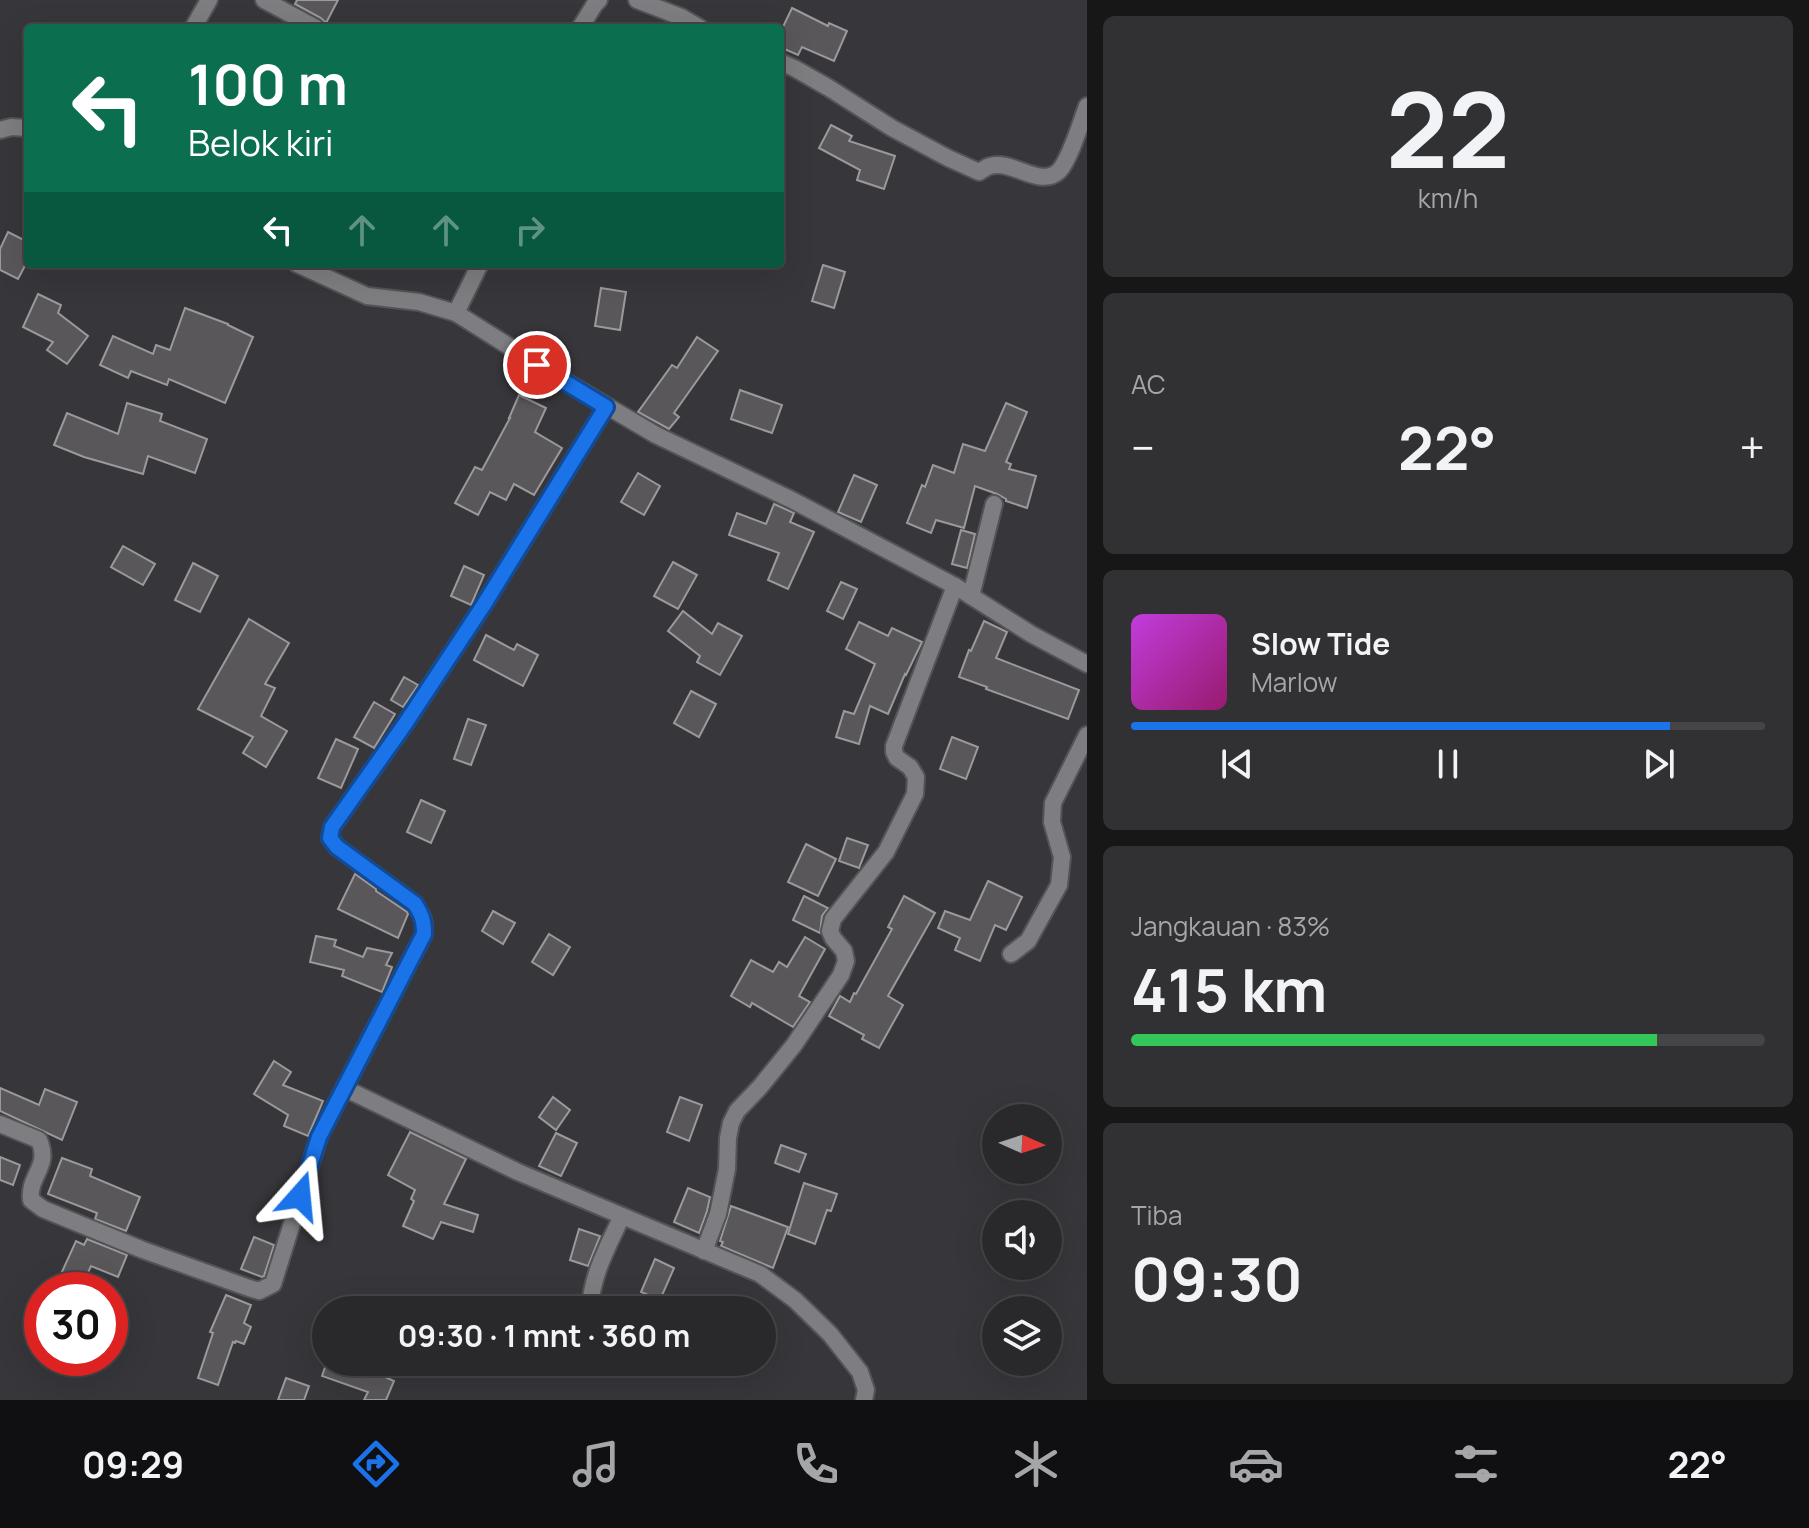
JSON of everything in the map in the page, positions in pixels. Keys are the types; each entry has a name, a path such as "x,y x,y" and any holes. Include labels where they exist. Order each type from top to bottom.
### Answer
{"street":[{"path":"195,24 209,0"},
{"path":"264,0 309,24"},
{"path":"583,24 599,0"},
{"path":"637,0 693,24"},
{"path":"784,64 892,128 979,172 991,166 1008,167 1039,176 1059,170 1087,106"},
{"path":"0,130 24,128"},
{"path":"306,268 367,296 419,302 456,313 656,435 792,500 955,586 1031,634 1087,664"},
{"path":"456,313 478,268"},
{"path":"0,1124 39,1140 43,1161 30,1191 31,1200 43,1209 143,1250 259,1291 273,1284 319,1137 424,934 422,915 415,904 337,847 330,838 332,827 483,606 606,407"},
{"path":"971,596 994,504"},
{"path":"704,1251 718,1214 727,1169 731,1123 737,1111 794,1045 841,975 846,961 844,951 830,931 833,919 886,852 915,794 916,777 910,767 897,758 894,746 955,586"},
{"path":"1011,954 1028,941 1059,885 1062,857 1052,822 1053,803 1087,735"},
{"path":"344,1088 518,1172 760,1274 795,1300 830,1334 860,1372 866,1390 864,1400"},
{"path":"590,1296 598,1268 622,1216"}],"building":[{"path":"297,0 338,0 326,23 295,4"},
{"path":"792,8 828,26 829,23 847,31 834,61 802,47 798,55 784,49 784,25"},
{"path":"831,125 852,136 849,141 895,156 884,189 857,180 860,170 819,148"},
{"path":"8,232 24,240 24,268 18,279 0,270 0,249"},
{"path":"823,265 845,272 834,308 812,301"},
{"path":"601,288 626,292 620,330 595,326"},
{"path":"38,294 61,305 58,313 88,336 67,364 47,350 53,342 23,327"},
{"path":"185,308 253,337 225,403 169,379 167,385 131,371 128,378 100,365 113,336 153,354 156,345 170,350"},
{"path":"697,337 718,351 674,413 679,417 669,429 638,412 672,365 677,368"},
{"path":"740,390 782,405 772,433 731,419"},
{"path":"519,395 546,408 535,432 562,448 534,495 514,484 506,500 490,492 478,515 455,503 475,467 482,470"},
{"path":"127,403 162,414 160,421 207,439 195,473 148,456 143,474 54,445 67,413 118,434"},
{"path":"1006,403 1027,412 1006,462 1011,464 1009,469 1036,476 1027,508 975,486 964,528 936,520 931,533 907,523 933,465 954,473 963,444 985,451"},
{"path":"638,473 660,486 644,515 621,502"},
{"path":"854,475 877,485 861,522 838,512"},
{"path":"774,504 794,513 790,522 814,532 788,589 768,580 779,553 729,535 737,513 766,524"},
{"path":"961,530 975,534 967,568 952,564"},
{"path":"123,546 155,564 143,585 111,567"},
{"path":"673,562 697,575 678,609 654,596"},
{"path":"193,563 218,576 200,612 175,600"},
{"path":"464,566 484,575 471,605 451,596"},
{"path":"841,582 857,589 843,619 827,611"},
{"path":"683,611 712,634 718,623 742,636 720,675 697,662 700,656 668,631"},
{"path":"249,619 289,643 265,684 275,688 261,716 287,731 266,767 243,753 253,737 198,709"},
{"path":"984,621 1007,632 996,658 1079,690 1068,719 959,677"},
{"path":"859,622 888,636 892,628 922,642 888,714 870,706 859,744 836,737 844,711 854,714 875,664 846,649"},
{"path":"486,635 514,650 517,644 538,655 523,686 474,660"},
{"path":"404,677 418,685 403,707 391,700"},
{"path":"691,691 716,704 699,737 674,723"},
{"path":"374,702 395,714 374,748 354,737"},
{"path":"468,719 486,725 471,765 454,759"},
{"path":"952,737 978,747 966,779 940,769"},
{"path":"336,739 358,749 341,788 318,778"},
{"path":"421,800 445,811 431,843 407,832"},
{"path":"847,838 868,845 859,868 839,861"},
{"path":"806,844 836,859 818,896 788,882"},
{"path":"355,874 407,912 398,938 338,909"},
{"path":"988,881 1022,897 1006,930 995,925 980,961 955,950 960,938 938,928 945,911 970,920"},
{"path":"804,896 828,908 822,916 820,933 793,920"},
{"path":"904,896 935,913 888,996 903,1005 879,1048 862,1039 864,1035 829,1016 840,996 850,1002 856,994 892,929 888,927"},
{"path":"493,911 515,923 503,944 482,931"},
{"path":"549,934 570,947 553,975 532,962"},
{"path":"316,936 336,940 334,946 363,957 367,948 392,953 386,965 392,967 382,992 342,976 344,970 310,962"},
{"path":"805,937 825,949 799,996 810,1002 793,1027 752,1003 750,1007 731,996 751,960 773,972 779,962 787,967"},
{"path":"274,1061 291,1072 283,1085 323,1101 308,1136 284,1126 288,1115 254,1094"},
{"path":"0,1088 39,1105 45,1089 77,1102 62,1140 0,1111"},
{"path":"553,1097 570,1110 556,1130 539,1117"},
{"path":"680,1097 702,1105 689,1141 667,1132"},
{"path":"410,1132 466,1159 444,1204 478,1215 473,1232 441,1222 433,1239 403,1226 414,1201 411,1199 415,1190 388,1175"},
{"path":"556,1133 577,1143 561,1176 539,1166"},
{"path":"781,1145 806,1154 799,1172 775,1163"},
{"path":"0,1157 20,1165 13,1185 0,1180"},
{"path":"62,1158 92,1169 90,1176 140,1197 126,1231 95,1219 97,1213 48,1194"},
{"path":"804,1183 837,1194 831,1211 827,1210 815,1244 788,1234"},
{"path":"688,1188 710,1197 699,1233 674,1222"},
{"path":"731,1206 788,1227 773,1268 721,1246"},
{"path":"579,1229 600,1236 588,1266 570,1260"},
{"path":"254,1237 274,1245 262,1277 241,1269"},
{"path":"87,1239 127,1255 120,1272 106,1272 91,1266 88,1272 62,1272 76,1241 84,1245"},
{"path":"655,1259 674,1268 662,1296 641,1292"},
{"path":"226,1295 251,1305 244,1323 251,1327 244,1344 233,1342 218,1385 198,1378 213,1333 210,1332"},
{"path":"322,1376 383,1376 394,1381 386,1400 364,1400 368,1392"},
{"path":"286,1378 309,1386 304,1400 278,1400"}],"route":[{"path":"300,1196 319,1137 424,934 422,915 415,904 337,847 330,838 332,827 483,606 606,407 537,365"}]}
